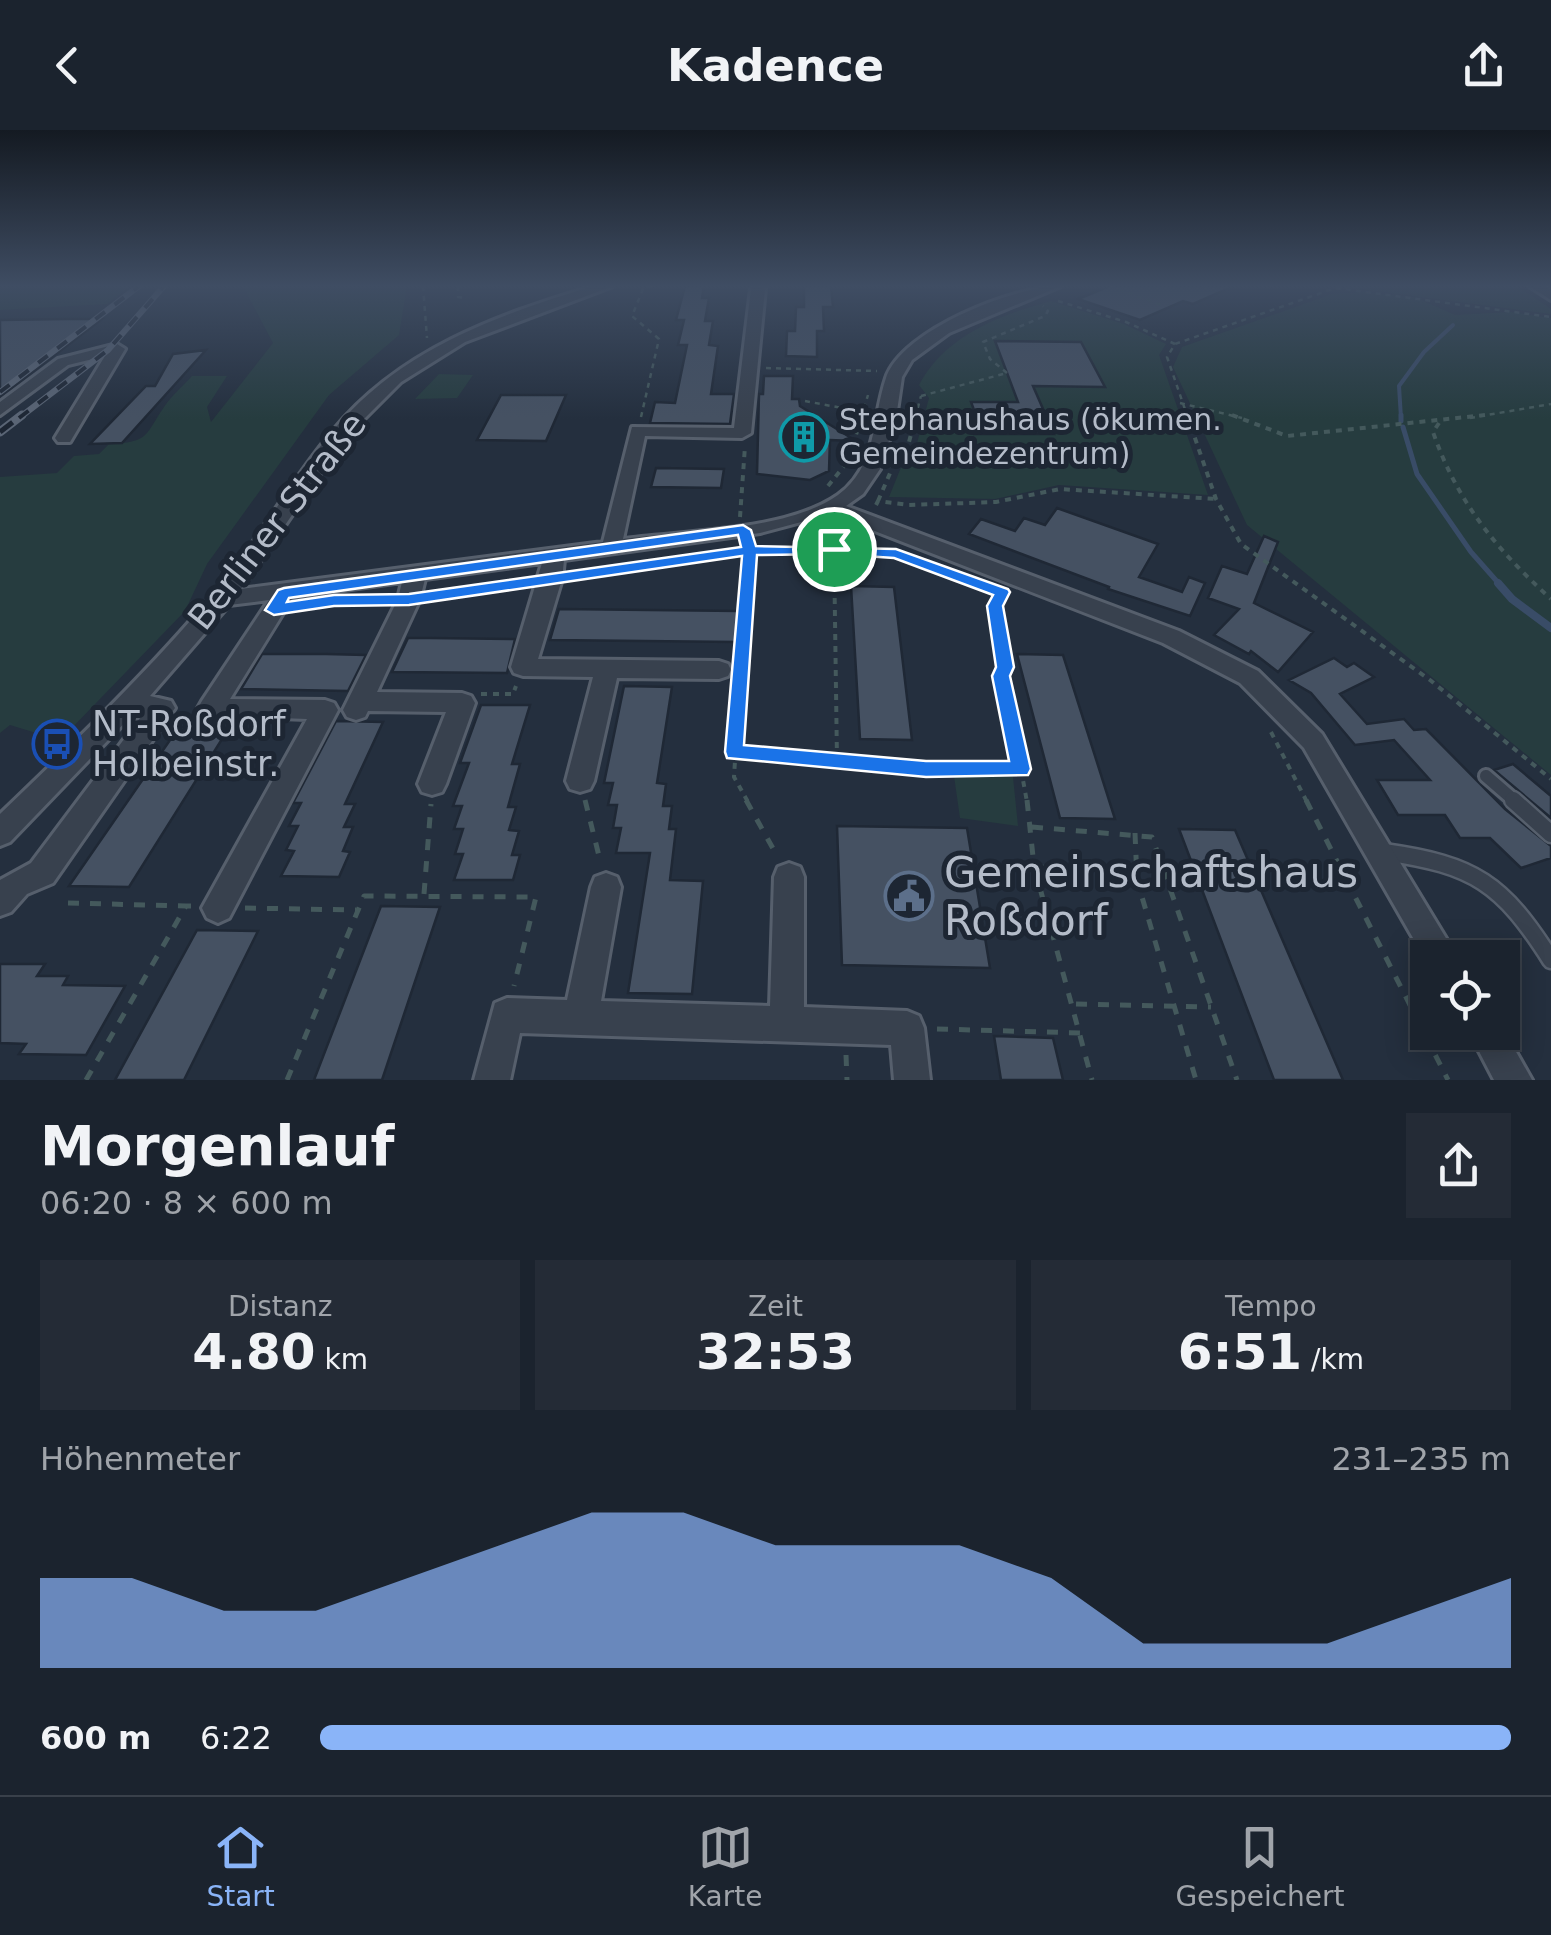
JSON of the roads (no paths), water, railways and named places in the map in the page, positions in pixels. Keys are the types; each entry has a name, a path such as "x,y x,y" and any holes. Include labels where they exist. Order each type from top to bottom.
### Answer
{"street":[{"name":"Berliner Straße","path":"0,833 222,600 340,432 382,389 438,349 475,330"},
{"path":"613,547 613,532 638,431 742,433 754,330"},
{"path":"828,497 850,496 867,475 893,395 896,372 942,330"},
{"path":"0,410 63,362 117,349 64,438"},
{"path":"828,497 863,523 1172,637 1249,676 1313,741 1431,940"},
{"path":"222,600 415,575 552,567 613,547 747,540 816,514 828,497"},
{"path":"552,567 522,668 719,670"},
{"path":"415,575 409,600 358,706 462,704 432,784"},
{"path":"207,907 325,710 211,708 284,594"},
{"path":"580,781 608,669"},
{"path":"0,902 16,884 42,872 162,708 127,701"},
{"path":"581,1018 604,878"},
{"path":"787,1022 789,878"},
{"path":"492,1080 507,1015 907,1028 912,1080"},
{"path":"1496,1050 1514,1080"}],"lane":[{"path":"1486,776 1551,834"},
{"path":"1380,852 1434,858 1476,875 1516,906 1549,954"}],"waterway":[{"path":"1401,418 1399,386 1424,352 1447,330"},
{"path":"1403,427 1417,474 1471,552 1501,586"},
{"path":"1498,583 1512,599 1551,628"}],"railway":[{"path":"0,392 81,330"},
{"path":"19,418 108,350 125,330"},
{"path":"0,432 22,415"}],"place":[{"name":"Stephanushaus (ökumen. Gemeindezentrum)","path":"804,437"},
{"name":"NT-Roßdorf Holbeinstr.","path":"57,744"},
{"name":"Gemeinschaftshaus Roßdorf","path":"909,896"}]}
